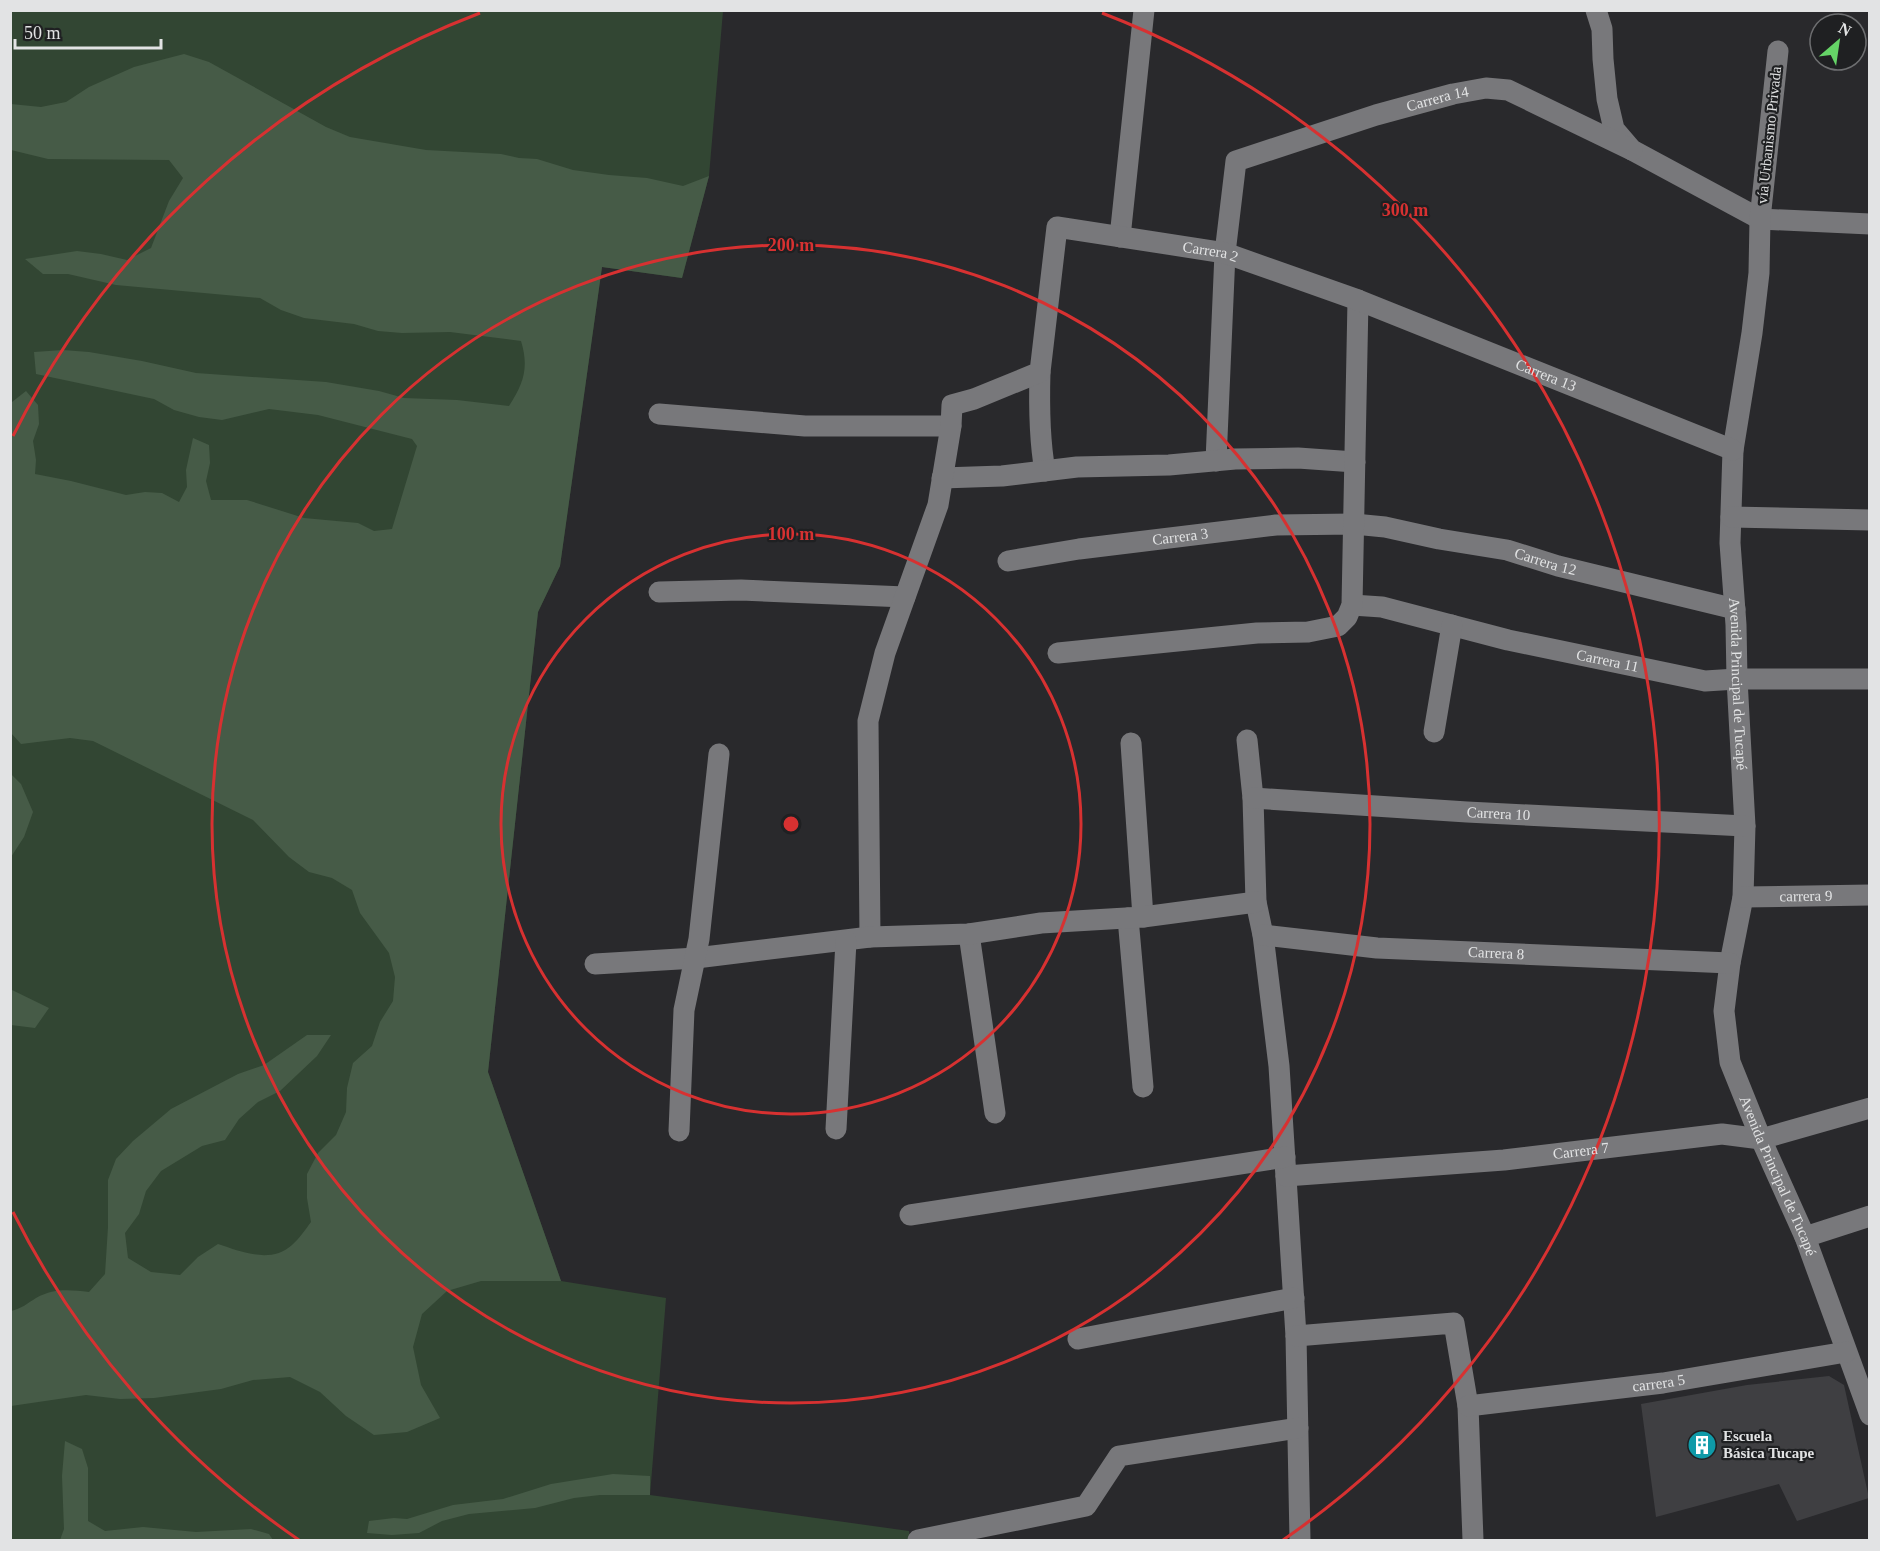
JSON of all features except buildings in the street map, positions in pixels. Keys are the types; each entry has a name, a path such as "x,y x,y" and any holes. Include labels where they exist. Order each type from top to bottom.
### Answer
{"street":[{"path":"1119,237 1144,10"},
{"path":"1596,10 1602,29 1607,99 1614,129 1632,150 1760,219 1869,224"},
{"name":"vía Urbanismo Privada","path":"1760,219 1778,51"},
{"name":"Carrera 14","path":"1225,253 1236,161 1376,115 1453,94 1486,88 1508,90 1632,150"},
{"name":"Avenida Principal de Tucapé","path":"1760,219 1752,333 1734,450 1730,543 1744,826 1743,897 1730,963 1724,1011 1730,1062 1761,1139 1805,1237 1846,1352 1868,1405"},
{"name":"Carrera 2","path":"1040,372 1057,227 1225,253 1358,300"},
{"path":"1216,461 1225,253"},
{"path":"1058,653 1257,633 1308,632 1338,626 1347,617 1352,605 1358,300"},
{"name":"Carrera 13","path":"1358,300 1734,450"},
{"path":"870,938 868,721 885,653 938,505 951,426 952,405 974,399 1040,372 1039,416 1045,471"},
{"path":"659,414 805,426 951,426"},
{"path":"942,478 1002,476 1077,467 1169,465 1216,461 1298,458 1355,462"},
{"path":"1731,518 1869,520"},
{"name":"Carrera 3","path":"1008,561 1079,549 1254,527 1354,524"},
{"name":"Carrera 12","path":"1354,524 1385,527 1507,550 1558,566 1735,609"},
{"path":"659,592 741,590 905,597"},
{"name":"Carrera 11","path":"1352,605 1382,607 1508,640 1705,681 1869,679"},
{"path":"1434,732 1452,625"},
{"path":"1247,740 1253,798 1256,902 1263,935 1279,1066 1296,1336 1300,1540"},
{"path":"1131,743 1143,1087"},
{"path":"679,1131 684,1011 696,958 719,754"},
{"name":"Carrera 10","path":"1253,798 1744,826"},
{"name":"carrera 9","path":"1743,897 1869,895"},
{"path":"595,964 696,958 870,938 969,933 1041,923 1136,917 1256,902"},
{"path":"969,933 995,1113"},
{"name":"Carrera 8","path":"1263,935 1377,948 1730,963"},
{"path":"836,1129 846,941"},
{"name":"Carrera 7","path":"910,1215 1285,1166 1504,1160 1722,1134 1761,1139 1869,1108"},
{"path":"1805,1237 1869,1216"},
{"path":"1078,1339 1294,1298"},
{"path":"1296,1336 1454,1323 1468,1406 1473,1540"},
{"name":"carrera 5","path":"1468,1406 1663,1383 1846,1352"},
{"path":"918,1540 1086,1506 1119,1456 1298,1428"}],"green space":[{"path":"11,11 723,11 709,176 682,278 602,267 560,566 538,612 488,1072 561,1281 666,1298 650,1495 909,1531 910,1540 11,1540"},
{"path":"184,54 209,62 326,127 350,137 426,150 501,154 537,159 573,170 647,178 683,186 709,176 682,278 602,267 560,566 538,612 488,1072 561,1281 481,1281 447,1291 422,1314 413,1347 421,1385 440,1418 407,1432 374,1435 346,1416 320,1392 290,1377 253,1380 221,1389 154,1398 120,1399 86,1395 11,1406 11,1311 56,1291 89,1292 105,1274 108,1180 116,1159 133,1141 171,1109 238,1074 264,1065 307,1035 331,1035 317,1056 280,1091 258,1102 239,1119 225,1140 202,1146 161,1171 146,1191 139,1214 125,1233 128,1258 151,1272 180,1275 198,1257 218,1244 246,1253 266,1255 284,1251 297,1240 311,1222 307,1198 307,1174 318,1153 336,1135 346,1112 347,1088 353,1063 372,1046 380,1022 393,1001 395,977 389,953 360,913 352,890 332,878 309,872 289,857 253,820 93,741 70,738 21,744 11,733 12,402 26,391 38,405 39,424 33,441 36,460 35,474 126,495 145,492 162,493 179,502 187,487 186,470 193,438 209,445 210,463 206,481 211,500 247,500 304,518 358,523 374,531 392,529 417,446 412,439 318,415 269,409 222,420 199,417 174,410 154,399 36,374 34,352 63,350 89,352 196,373 326,382 379,391 404,398 457,400 509,406 524,375 525,359 521,341 450,332 378,331 354,324 304,318 281,310 260,298 116,285 68,274 43,274 25,259 77,251 127,260 151,248 169,201 183,178 169,160 48,159 11,150 11,104 41,107 66,102 89,87 134,67"},
{"path":"11,774 21,784 33,812 24,837 11,857"},
{"path":"10,989 49,1008 35,1028 11,1025"},
{"path":"65,1441 82,1449 88,1468 88,1521 105,1531 143,1527 196,1532 251,1529 269,1534 273,1540 60,1540 64,1529 62,1476"},
{"path":"613,1474 650,1476 650,1495 600,1495 574,1498 535,1508 469,1514 442,1521 419,1533 392,1535 367,1533 369,1521 407,1519 453,1505 503,1499 551,1484"}],"place":[{"name":"Escuela Básica Tucape","path":"1702,1445"}]}
